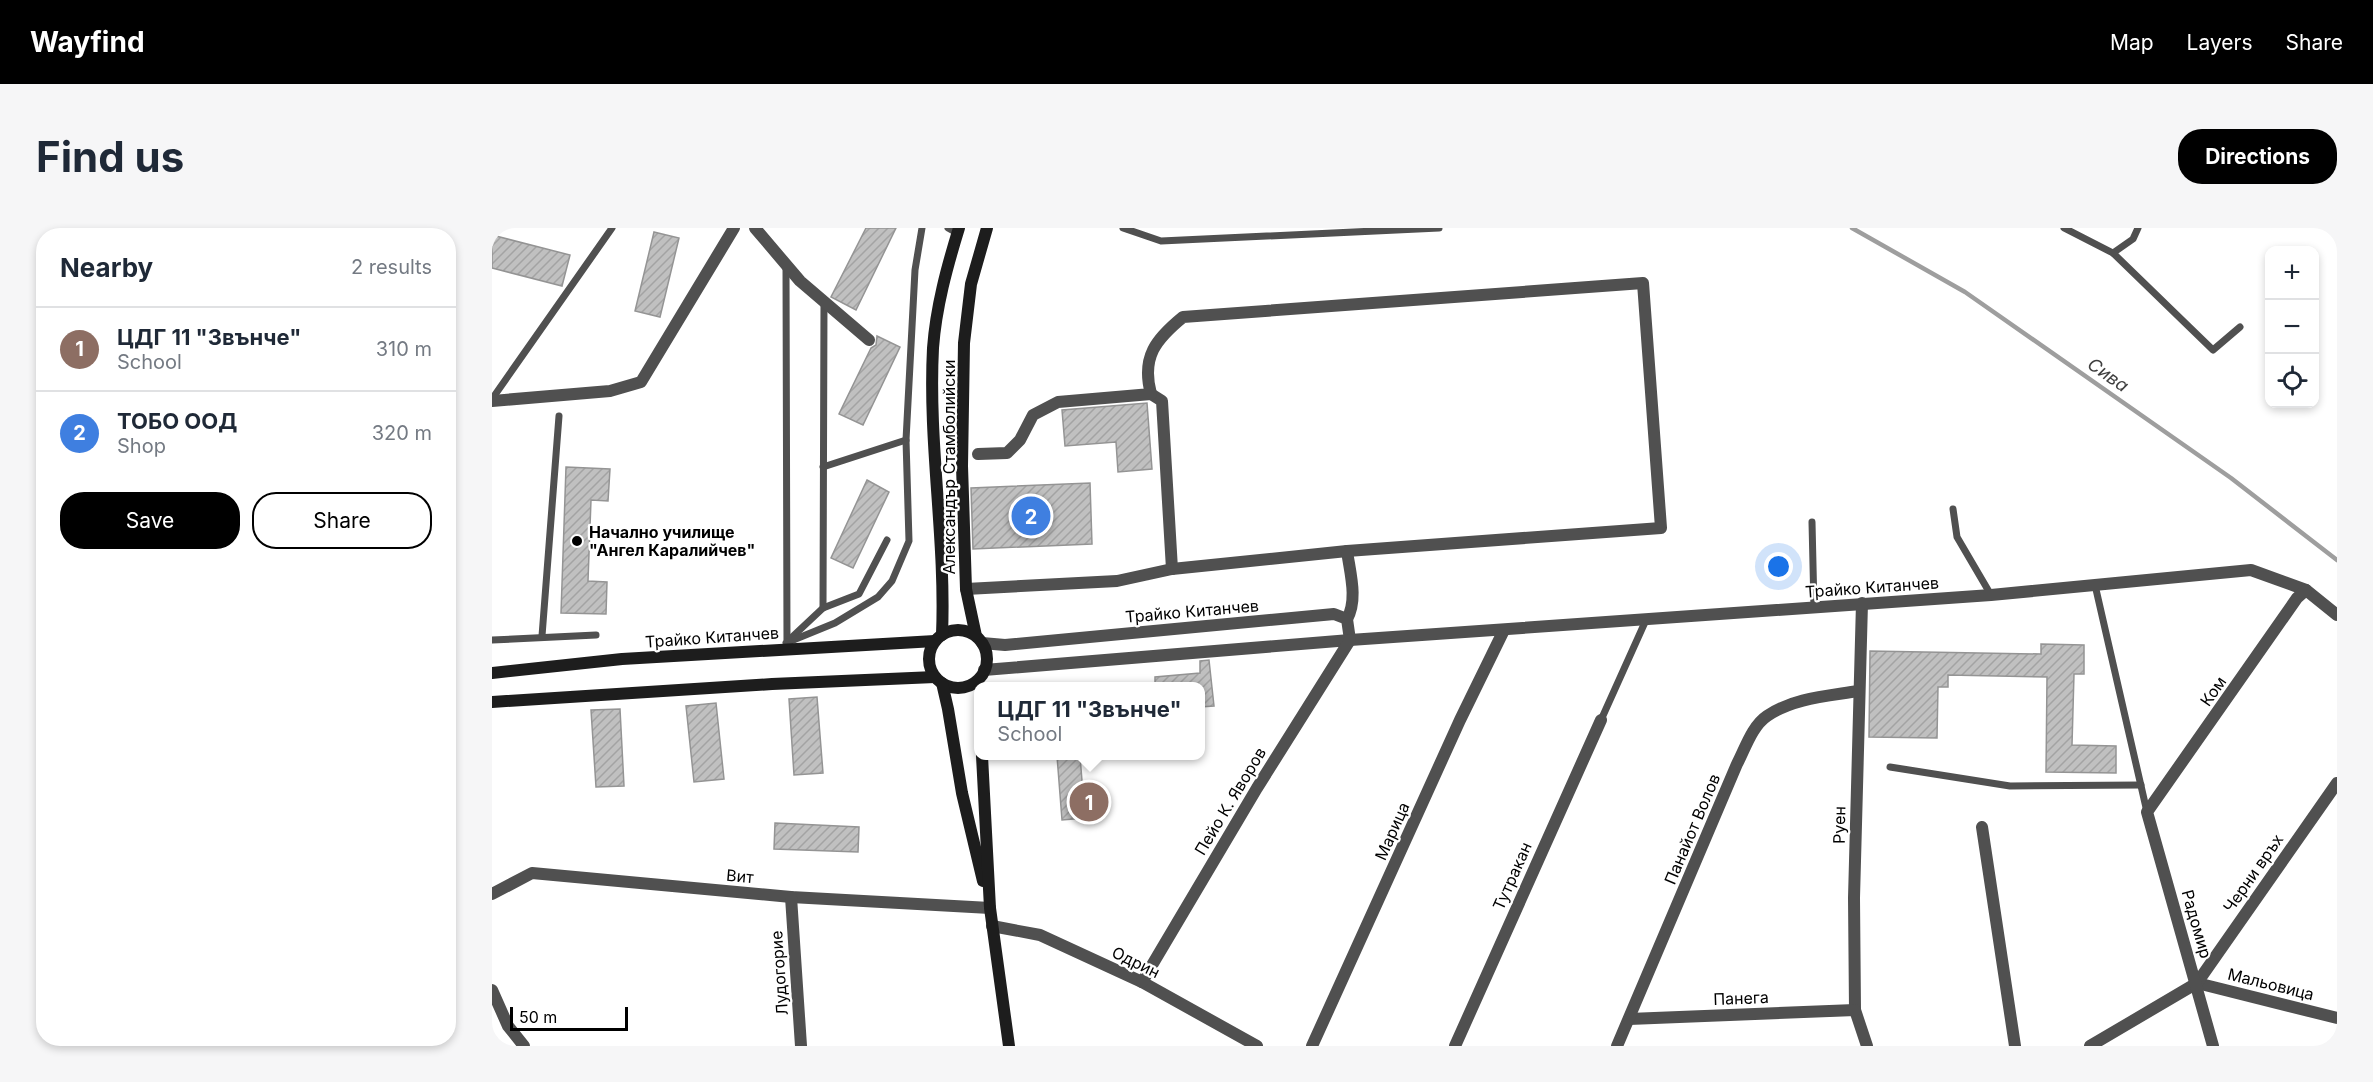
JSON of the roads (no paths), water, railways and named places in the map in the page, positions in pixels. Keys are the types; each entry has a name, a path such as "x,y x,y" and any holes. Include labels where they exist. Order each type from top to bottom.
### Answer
{"main road":[{"name":"Александър Стамболийски","path":"982,677 987,659 979,639 966,589 962,466 964,343 971,284 987,228"},
{"name":"Александър Стамболийски","path":"955,230 938,304 933,347 932,407 943,598 938,638 929,659 948,709 962,793 990,908"},
{"path":"938,638 959,630 979,639"},
{"name":"Трайко Китанчев","path":"492,673 622,659 787,646 938,638"},
{"path":"492,702 784,684 938,680 950,687 968,686 974,682"},
{"path":"982,760 990,908 1009,1046"}],"street":[{"path":"492,400 610,392 641,382 734,228"},
{"path":"755,228 786,267 869,340"},
{"path":"966,589 1117,581 1172,569 1347,551 1661,528 1643,283 1184,317 1168,330 1152,349 1146,377 1151,394"},
{"path":"978,454 1007,453 1020,440 1033,415 1058,402 1151,394 1162,401 1172,569"},
{"path":"1347,551 1353,600 1347,619 1350,640"},
{"name":"Трайко Китанчев","path":"982,677 1350,640 1991,595 2252,570 2306,590"},
{"path":"2306,590 2337,615"},
{"name":"Ком","path":"2147,812 2298,598 2306,590"},
{"name":"Руен","path":"1862,603 1854,898 1855,1010 1867,1046"},
{"name":"Трайко Китанчев","path":"979,639 1005,645 1334,614 1347,619"},
{"name":"Марица","path":"1312,1046 1460,720 1504,630"},
{"name":"Пейо К. Яворов","path":"1142,982 1257,788 1350,640"},
{"name":"Панайот Волов","path":"1617,1046 1737,764 1755,729 1766,716 1799,702 1858,691"},
{"name":"Тутракан","path":"1455,1046 1601,720"},
{"name":"Черни връх","path":"2197,982 2337,783"},
{"name":"Радомир","path":"2147,812 2197,982 2213,1046"},
{"path":"1982,826 2015,1046"},
{"name":"Вит","path":"492,894 532,873 791,897 990,908"},
{"name":"Лудогорие","path":"791,897 801,1046"},
{"name":"Одрин","path":"992,926 1040,935 1142,982 1257,1046"},
{"path":"2090,1046 2197,982"},
{"name":"Мальовица","path":"2197,982 2337,1017"},
{"path":"492,990 508,1026 524,1046"},
{"name":"Панега","path":"1629,1019 1855,1010"}],"lane":[{"path":"492,400 612,228"},
{"path":"787,646 857,611 878,597 892,581 909,541 906,440 915,270 922,228"},
{"path":"1123,228 1161,241 1439,228"},
{"path":"2064,228 2113,253 2213,350 2240,327"},
{"path":"2113,253 2133,239 2138,228"},
{"path":"786,267 787,646"},
{"path":"823,608 824,300"},
{"path":"542,636 559,416"},
{"path":"823,466 906,440"},
{"path":"1953,509 1957,537 1991,595"},
{"path":"1812,522 1814,608"},
{"path":"787,646 823,608 859,594 887,540"},
{"path":"2095,585 2147,812"},
{"path":"1601,720 1646,620"},
{"path":"492,640 596,635"},
{"path":"1890,767 2010,786 2141,785"}],"waterway":[{"name":"Сива","path":"1852,228 1965,292 2231,478 2337,560"}],"place":[{"name":"ТОБО ООД","path":"1031,516"},
{"name":"Начално училище \"Ангел Каралийчев\"","path":"577,541"},
{"name":"ЦДГ 11 \"Звънче\"","path":"1089,802"}]}
